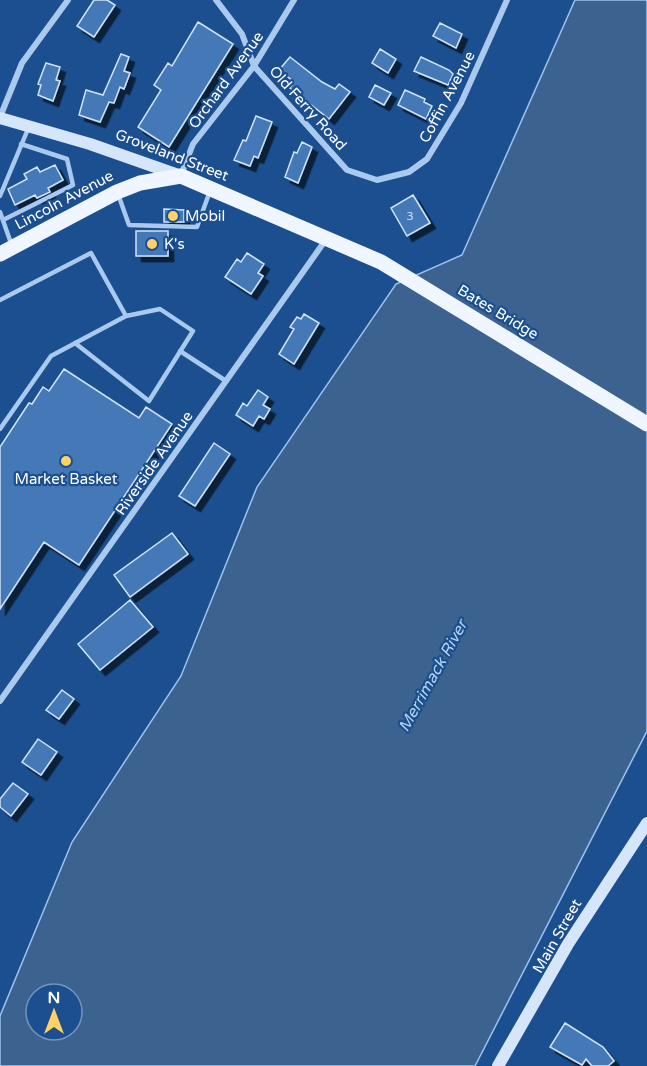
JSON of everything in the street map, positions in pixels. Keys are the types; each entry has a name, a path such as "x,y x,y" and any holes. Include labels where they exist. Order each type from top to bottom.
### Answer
{"main road":[{"name":"Groveland Street","path":"181,176 327,238"},
{"name":"Lincoln Avenue","path":"6,251 117,192 140,183 181,176"},
{"name":"Bates Bridge","path":"327,238 381,262 647,424"}],"street":[{"path":"0,117 22,63 68,0"},
{"name":"Old Ferry Road","path":"216,0 242,34 254,66 347,170"},
{"name":"Orchard Avenue","path":"181,176 193,144 254,66 294,0"},
{"name":"Coffin Avenue","path":"347,170 377,180 409,172 427,159 461,103 507,0"},
{"name":"Groveland Street","path":"0,117 181,176"},
{"name":"Riverside Avenue","path":"0,701 327,238"},
{"name":"Main Street","path":"502,1064 568,944 647,823"}],"lane":[{"path":"0,196 29,126"},
{"path":"3,220 73,184 67,159 21,144"},
{"path":"117,192 129,225 196,228 211,189"},
{"path":"0,212 6,251"},
{"path":"0,300 91,253 126,316"},
{"path":"0,429 51,356 75,343 126,316 160,309 193,331 149,401 75,343"},
{"path":"180,351 226,381"}],"water":[{"name":"Merrimack River","path":"575,0 647,0 647,731 475,1066 0,1066 0,1016 72,842 181,676 257,487 396,284 462,255"}],"building":[{"path":"94,0 107,0 115,5 94,37 77,26"},
{"path":"198,22 233,44 169,147 138,127 161,90 154,85 168,63 172,66"},
{"path":"440,23 462,34 456,48 433,36"},
{"path":"380,49 396,59 388,73 372,63"},
{"path":"121,54 129,57 124,71 130,73 124,89 120,87 114,103 109,102 100,122 79,115 86,90 103,95"},
{"path":"290,57 322,82 335,89 339,84 350,92 329,119 290,88 294,82 279,70"},
{"path":"421,57 453,74 448,85 414,71"},
{"path":"46,63 60,67 56,80 60,81 53,101 38,95 41,85 38,84"},
{"path":"375,85 391,93 384,105 369,97"},
{"path":"405,90 425,99 424,102 432,106 426,119 398,105"},
{"path":"256,116 272,122 258,158 254,156 250,166 234,160 243,140 246,141"},
{"path":"302,142 312,147 298,183 285,177 294,152 297,153"},
{"path":"55,165 63,180 48,188 50,192 37,198 35,195 15,205 8,189 27,179 24,174 37,167 40,172"},
{"path":"413,195 430,223 407,236 391,208"},
{"path":"164,209 184,210 184,222 164,222"},
{"name":"K's","path":"136,231 168,231 168,256 136,256"},
{"path":"247,253 264,264 258,273 263,276 251,294 225,277 237,259 241,262"},
{"path":"304,314 319,323 294,364 279,354 294,329 290,327 297,317 301,319"},
{"path":"64,369 139,418 146,407 172,424 79,565 44,542 0,609 0,447 29,403 32,404 43,387 49,391"},
{"path":"258,390 268,397 263,405 270,409 264,419 259,416 253,426 236,415 243,403 247,406"},
{"path":"214,443 230,454 195,506 179,496"},
{"path":"172,533 188,554 130,597 114,575"},
{"path":"130,600 153,627 100,670 78,644"},
{"path":"62,690 74,699 59,719 46,710"},
{"path":"38,739 57,752 41,775 22,762"},
{"path":"13,783 28,794 11,816 0,807 0,799"},
{"path":"565,1023 603,1047 614,1061 608,1066 592,1066 586,1059 582,1065 550,1047"}],"place":[{"name":"Mobil","path":"173,216"},
{"name":"K's","path":"152,244"},
{"name":"Market Basket","path":"66,461"}]}
